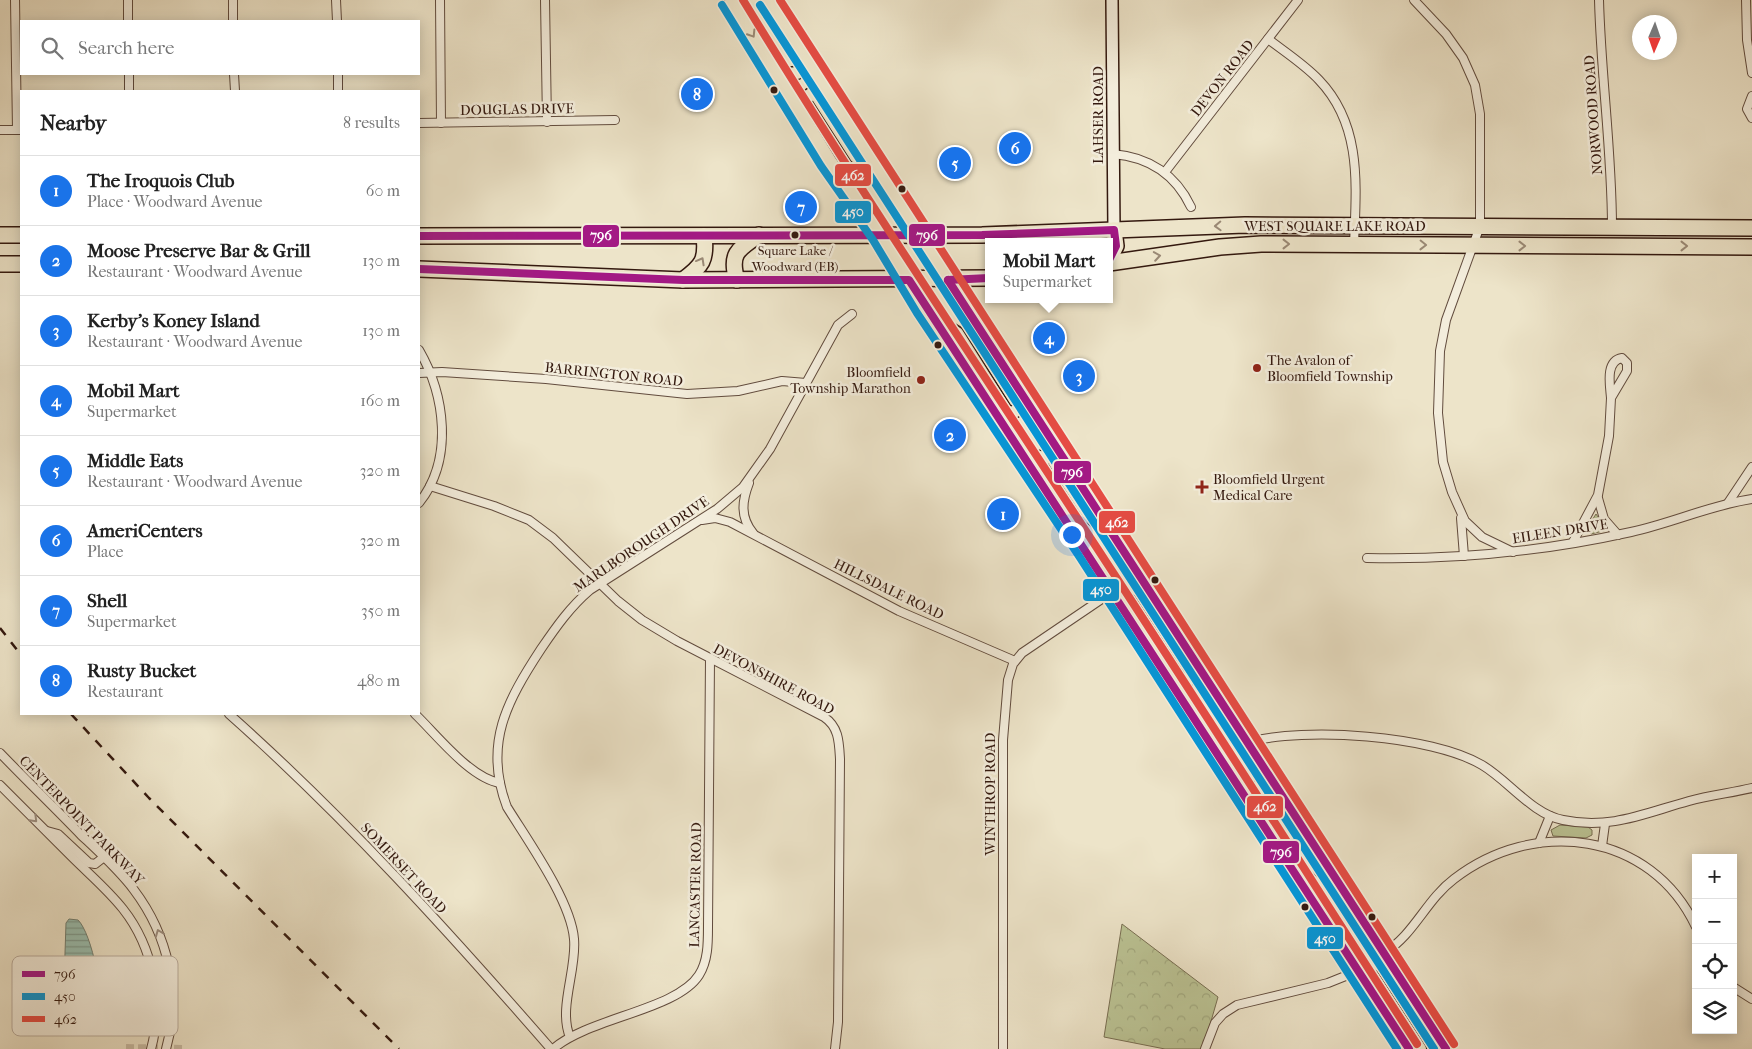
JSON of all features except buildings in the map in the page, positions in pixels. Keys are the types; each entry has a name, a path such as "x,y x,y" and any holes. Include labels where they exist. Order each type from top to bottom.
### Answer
{"highway":[{"name":"WEST SQUARE LAKE ROAD","path":"420,236 1013,234 1226,225 1752,228"},
{"path":"1113,253 1116,246 1114,230"},
{"path":"0,248 2,242 10,235"},
{"path":"683,280 702,261 705,252 704,236"},
{"path":"737,280 733,265 735,256 742,247 759,236"},
{"name":"WEST SQUARE LAKE ROAD","path":"1113,261 1238,245 1752,247"},
{"path":"1,260 20,264"},
{"path":"420,269 683,280 948,280 985,278"}],"main road":[{"path":"731,0 830,162 881,235 932,317 1409,1049"},
{"path":"768,0 1444,1047"},
{"path":"774,68 788,74 797,73 806,59"},
{"path":"798,109 807,95 817,96 856,157 877,169"},
{"path":"932,317 957,333 1006,411 1012,413 1021,408 1023,395"},
{"path":"1031,468 1039,457 1052,458 1090,517 1113,533"},
{"path":"1112,592 1130,601 1177,675 1187,681 1195,677 1201,669"},
{"path":"1247,799 1252,790 1256,788 1267,792 1316,867 1344,890"},
{"path":"1358,971 1374,977 1420,1049"}],"street":[{"path":"0,130 19,130 15,0"},
{"path":"128,0 128,20"},
{"path":"233,0 233,20"},
{"path":"336,0 337,20"},
{"path":"440,0 441,123"},
{"path":"545,0 547,122"},
{"name":"LAHSER ROAD","path":"1112,0 1114,230"},
{"name":"DEVON ROAD","path":"1166,172 1298,0"},
{"path":"1414,0 1458,50 1469,70 1477,92 1481,125 1480,226 1446,320 1439,376 1438,413 1442,452 1447,478 1460,512 1469,526 1482,537 1513,552"},
{"name":"NORWOOD ROAD","path":"1599,0 1602,86 1611,183 1612,227"},
{"path":"1746,0 1747,40 1752,73"},
{"path":"1268,39 1320,80 1334,98 1345,119 1355,154 1354,244"},
{"path":"129,75 129,90"},
{"path":"234,75 234,90"},
{"path":"338,75 338,90"},
{"path":"1752,96 1747,109 1752,118"},
{"name":"DOUGLAS DRIVE","path":"420,123 615,120"},
{"path":"1113,154 1137,157 1166,172 1184,193 1191,207"},
{"name":"MARLBOROUGH DRIVE","path":"570,1037 566,1027 566,1015 575,951 570,919 564,903 507,807 500,783 498,755 499,734 503,716 513,693 564,616 584,595 726,502 750,478 838,325 852,314"},
{"path":"420,352 429,372 441,411 442,430 436,469 430,486 420,501"},
{"name":"BARRINGTON ROAD","path":"420,373 546,379 687,394 730,392 782,381 806,383"},
{"path":"1573,542 1598,495 1608,443 1611,398"},
{"path":"1728,503 1752,467"},
{"path":"750,478 743,508 745,522 754,534"},
{"name":"DEVONSHIRE ROAD","path":"430,486 494,506 529,520 553,538 600,584 642,620 831,722 837,732 840,759 838,1022 835,1049"},
{"path":"1598,495 1602,515 1618,535"},
{"name":"EILEEN DRIVE","path":"1367,558 1464,556 1513,552 1618,535 1664,524 1728,503 1752,499"},
{"path":"1460,512 1464,556"},
{"name":"HILLSDALE ROAD","path":"698,521 718,519 754,534 898,611 1015,661"},
{"path":"1015,661 1022,653 1112,592"},
{"name":"LANCASTER ROAD","path":"552,1049 570,1037 676,994 694,981 703,968 708,933 710,658"},
{"name":"WINTHROP ROAD","path":"1003,1049 1002,751 1008,680 1015,661"},
{"name":"SOMERSET ROAD","path":"231,715 322,800 382,861 494,982 552,1049"},
{"path":"416,715 475,772 488,780 500,783"},
{"path":"1248,742 1282,736 1362,737 1391,739 1436,749 1483,766 1550,816 1578,823 1605,824 1692,800 1752,788"},
{"name":"CENTERPOINT PARKWAY","path":"0,753 127,881 146,908 167,956"},
{"path":"0,785 111,896 123,910 141,938 147,956"},
{"path":"1539,843 1550,816"},
{"path":"1602,846 1605,824"},
{"path":"46,831 58,834 89,863 95,864 104,857"},
{"path":"1384,953 1399,943 1433,898 1462,872 1509,851 1539,843 1570,842 1602,846 1628,855 1657,873 1680,898 1692,920"},
{"path":"1205,1049 1215,1023 1223,1014 1237,1005 1328,983 1358,971"},
{"path":"1736,989 1752,999"},
{"path":"151,1049 153,1036"},
{"name":"CENTERPOINT PARKWAY","path":"166,1049 169,1036"}],"green space":[{"path":"1596,514 1607,530 1591,534 1587,528"},
{"path":"1560,825 1588,827 1592,830 1592,835 1586,838 1553,836 1551,830"},
{"path":"1122,924 1218,997 1203,1049 1165,1049 1104,1037"}],"shaded area":[{"path":"69,919 78,920 88,938 94,956 65,956 66,923"}],"tunnel":[{"path":"126,1048 182,1049"}],"railway":[{"path":"0,628 20,654"},
{"path":"72,715 149,798 399,1049"}],"transit line":[{"name":"462","path":"743,0 873,206 1417,1044"},
{"name":"462","path":"780,0 1454,1044"},
{"name":"450","path":"722,5 821,166 873,240 917,313 1079,556 1397,1049"},
{"name":"450","path":"760,5 1434,1049"},
{"name":"796","path":"420,236 982,235 1114,230 1116,246 1113,252"},
{"name":"796","path":"420,269 683,280 909,280 1409,1049"},
{"name":"796","path":"948,280 985,278"},
{"name":"796","path":"948,280 1446,1049"}],"place":[{"name":"Rusty Bucket","path":"697,94"},
{"name":"AmeriCenters","path":"1015,148"},
{"name":"Middle Eats","path":"955,163"},
{"name":"Shell","path":"801,207"},
{"name":"Square Lake / Woodward (EB)","path":"795,235"},
{"name":"Mobil Mart","path":"1049,338"},
{"name":"The Avalon of Bloomfield Township","path":"1257,368"},
{"name":"Kerby's Koney Island","path":"1079,376"},
{"name":"Bloomfield Township Marathon","path":"921,380"},
{"name":"Moose Preserve Bar & Grill","path":"950,435"},
{"name":"Bloomfield Urgent Medical Care","path":"1202,487"},
{"name":"The Iroquois Club","path":"1003,514"}]}
